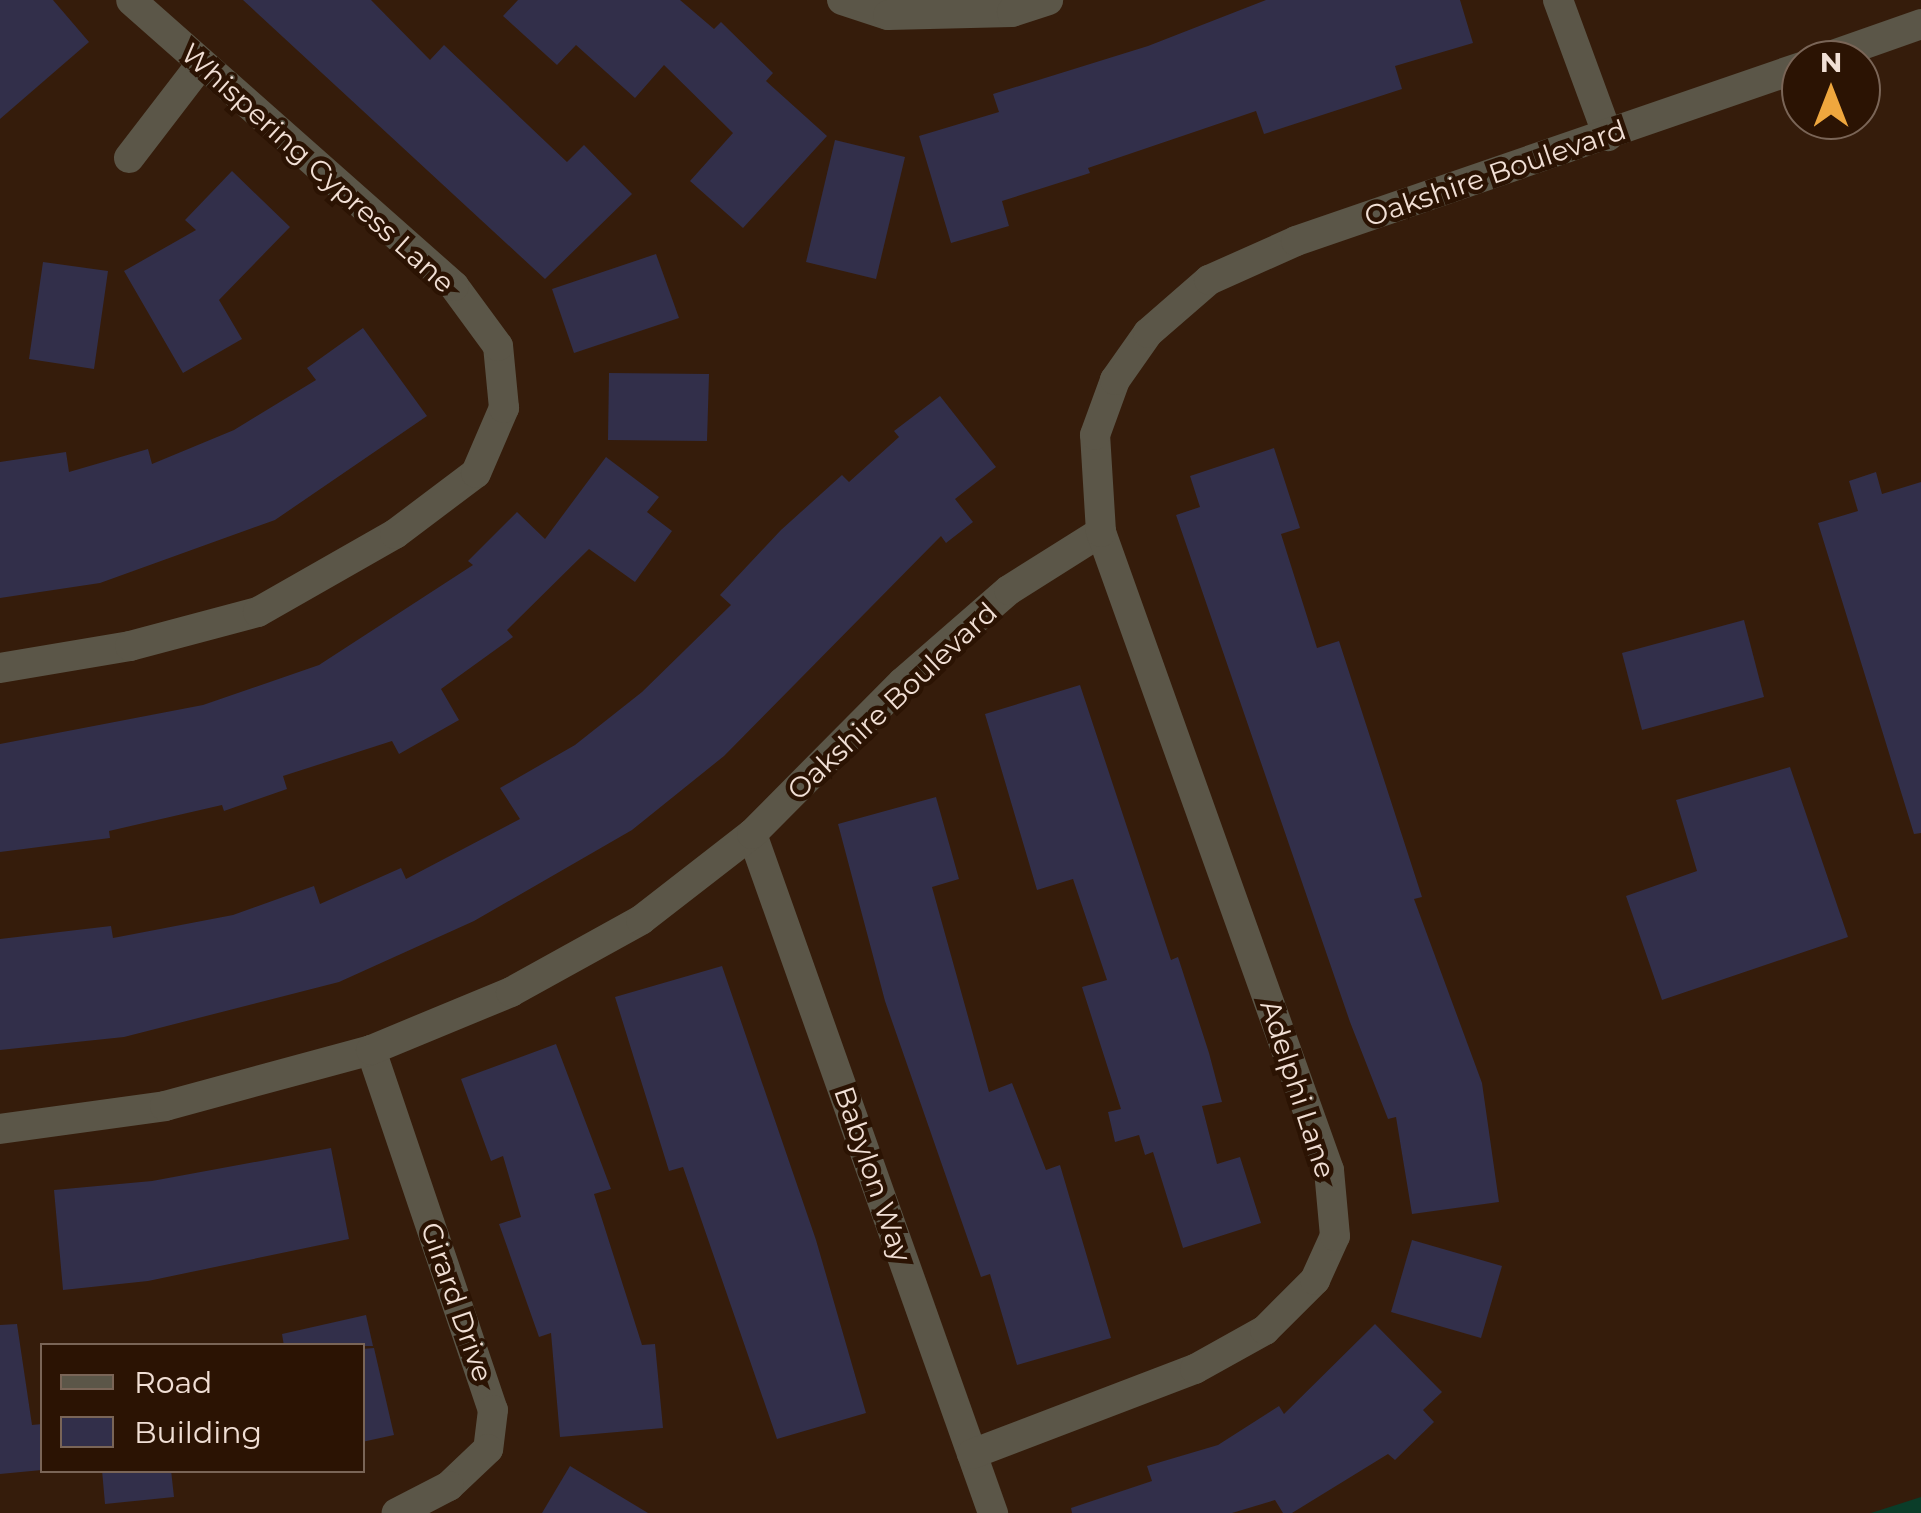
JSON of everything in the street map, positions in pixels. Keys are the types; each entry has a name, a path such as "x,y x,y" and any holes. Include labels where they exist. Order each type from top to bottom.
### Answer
{"street":[{"name":"Whispering Cypress Lane","path":"0,668 130,646 258,612 395,534 476,473 504,408 498,346 454,286 131,0"},
{"path":"842,0 888,15 1012,12 1048,0"},
{"path":"1558,0 1608,136"},
{"path":"1876,40 1921,24"},
{"path":"129,158 201,64"},
{"name":"Oakshire Boulevard","path":"0,1130 165,1106 371,1050 510,992 642,920 752,834 916,670 1009,590 1101,532 1095,435 1115,380 1148,333 1210,280 1296,241 1781,73"},
{"name":"Adelphi Lane","path":"972,1454 1196,1369 1265,1330 1315,1280 1335,1236 1330,1170 1101,532"},
{"name":"Babylon Way","path":"752,834 992,1513"},
{"name":"Girard Drive","path":"371,1050 494,1410 488,1449 449,1486 396,1513"}],"green space":[{"path":"1921,1497 1921,1513 1871,1513"}],"building":[{"path":"0,0 53,0 89,42 0,119"},
{"path":"243,0 371,0 430,60 444,45 567,162 584,145 632,194 545,279"},
{"path":"518,0 680,0 714,29 721,22 773,73 766,81 827,136 743,228 690,181 733,133 664,65 635,98 576,45 557,65 503,16"},
{"path":"1266,0 1460,0 1473,43 1395,66 1402,89 1264,134 1256,111 1088,168 1090,173 1002,201 1009,226 951,243 919,136 999,112 993,94 1148,46"},
{"path":"835,140 905,157 876,279 806,262"},
{"path":"232,171 290,227 219,300 242,339 183,373 124,271 196,230 185,220"},
{"path":"656,254 679,318 574,353 552,289"},
{"path":"43,262 108,271 94,369 29,359"},
{"path":"363,328 427,416 275,520 100,583 0,598 0,462 66,452 69,472 148,449 152,464 234,430 316,380 307,368"},
{"path":"609,373 709,374 707,441 608,440"},
{"path":"940,396 996,467 955,499 973,522 946,543 941,536 724,756 632,830 474,921 339,982 124,1037 0,1050 0,939 111,926 113,938 233,915 314,886 320,904 401,868 406,879 520,819 500,788 575,745 642,692 731,605 720,595 781,530 842,475 849,482 899,437 894,431"},
{"path":"1274,448 1300,528 1281,534 1317,648 1339,641 1422,897 1414,899 1482,1083 1499,1202 1412,1214 1396,1117 1388,1119 1350,1022 1176,515 1200,507 1190,476"},
{"path":"606,457 659,497 647,512 672,531 635,582 589,549 507,630 513,637 441,689 459,720 399,754 392,741 283,776 287,789 224,811 222,805 109,831 110,838 0,852 0,744 203,705 319,665 473,565 468,561 517,512 545,539"},
{"path":"1876,472 1882,494 1921,482 1921,833 1914,834 1818,523 1858,511 1849,481"},
{"path":"1744,620 1764,697 1642,730 1622,653"},
{"path":"1080,685 1171,960 1178,957 1209,1053 1222,1102 1202,1106 1217,1164 1240,1157 1261,1223 1183,1248 1153,1152 1145,1155 1139,1135 1115,1142 1108,1112 1121,1109 1082,987 1107,980 1073,879 1037,890 985,714"},
{"path":"1790,767 1848,937 1662,1000 1626,896 1697,871 1676,800"},
{"path":"936,797 959,879 932,887 989,1092 1012,1083 1046,1170 1060,1165 1111,1338 1017,1365 990,1274 981,1277 885,1001 838,824"},
{"path":"722,966 816,1240 866,1413 777,1439 683,1167 669,1171 615,997"},
{"path":"556,1044 611,1189 594,1194 642,1345 655,1344 663,1428 560,1437 551,1333 539,1337 499,1224 521,1217 503,1156 491,1161 461,1079"},
{"path":"331,1148 349,1239 148,1281 63,1290 54,1190 152,1181"},
{"path":"1412,1240 1502,1266 1481,1338 1391,1312"},
{"path":"366,1315 373,1346 284,1343 282,1334"},
{"path":"17,1324 32,1425 40,1424 40,1470 0,1474 0,1325"},
{"path":"1375,1324 1442,1392 1423,1410 1434,1422 1395,1460 1388,1454 1292,1513 1283,1513 1275,1500 1232,1513 1072,1513 1071,1508 1152,1481 1147,1466 1218,1445 1279,1406 1284,1414"},
{"path":"374,1348 394,1435 365,1441 365,1349"},
{"path":"570,1466 648,1513 542,1513"},
{"path":"102,1473 171,1473 174,1497 105,1504"}]}
